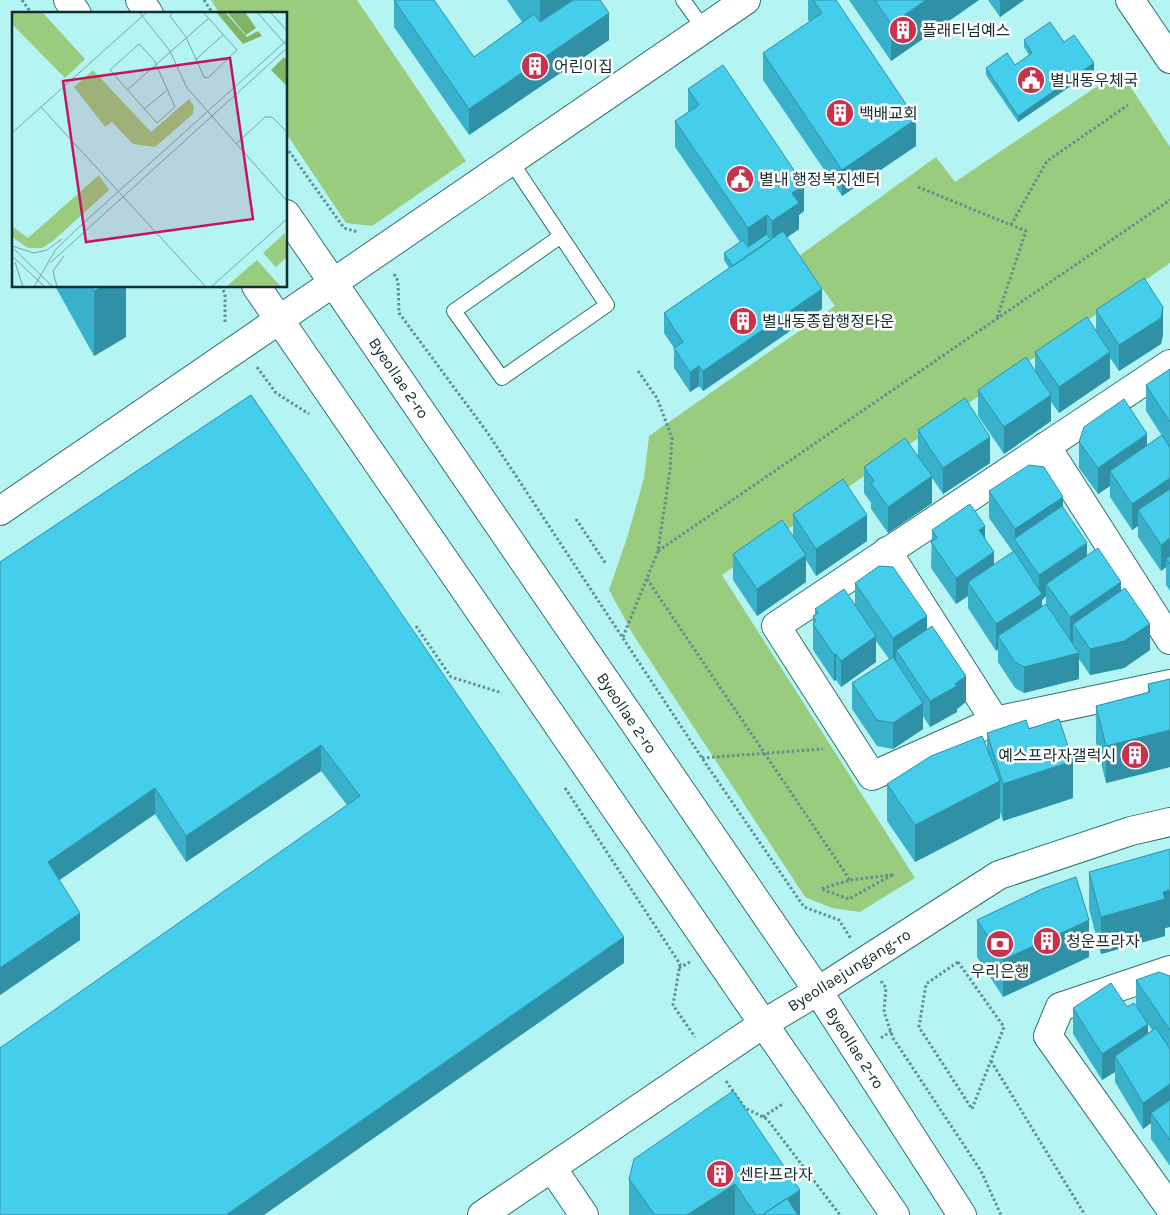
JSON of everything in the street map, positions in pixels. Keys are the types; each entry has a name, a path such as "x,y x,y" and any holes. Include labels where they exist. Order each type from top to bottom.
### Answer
{"street":[{"path":"68,0 76,12"},
{"path":"140,0 148,12"},
{"path":"0,511 277,319 746,0"},
{"path":"1130,0 1170,59"},
{"name":"Byeollae 2-ro","path":"288,217 818,991 962,1215"},
{"path":"257,288 895,1215"},
{"path":"1170,364 776,626 872,776 995,721 1170,684"},
{"path":"1046,446 1170,640"},
{"path":"887,551 995,721"},
{"name":"Byeollaejungang-ro","path":"482,1215 763,1024 999,875 1131,831 1170,822"},
{"path":"1170,970 1060,1007 1048,1036 1170,1208"},
{"path":"552,1168 584,1215"}],"lane":[{"path":"684,0 704,29"},
{"path":"510,160 561,236 607,305 502,378 454,312 561,236"}],"path":[{"path":"22,0 31,12"},
{"path":"204,0 212,12"},
{"path":"1011,225 1048,162 1128,105"},
{"path":"288,150 344,228 362,233"},
{"path":"918,187 1026,231 998,318"},
{"path":"658,551 1170,200"},
{"path":"398,281 399,312 487,432 702,758 799,900 804,907 839,920 847,933"},
{"path":"221,288 225,293 224,322"},
{"path":"623,638 658,551 670,470 672,438 657,398 638,372"},
{"path":"276,393 315,418"},
{"path":"576,519 606,564"},
{"path":"647,579 767,754 850,880"},
{"path":"416,626 451,677 502,693"},
{"path":"496,685 508,701"},
{"path":"702,758 853,746"},
{"path":"562,783 680,964 673,1005"},
{"path":"892,875 849,899 821,889 850,880 892,875"},
{"path":"768,918 799,900"},
{"path":"679,968 712,950"},
{"path":"958,962 1004,1027 991,1060 972,1110 919,1027 926,984 958,962"},
{"path":"886,988 884,1012 893,1038 981,1171 1001,1215"},
{"path":"991,1060 1085,1215"},
{"path":"746,1108 768,1119 840,1215"}],"green space":[{"path":"211,0 357,0 466,161 372,226 346,223 288,136 288,12 219,12"},
{"path":"1120,71 1170,147 1170,263 722,575 915,878 860,912 832,908 805,897 634,636 609,590 627,538 644,478 649,436 835,306 799,256 936,157 955,182"}],"building":[{"path":"394,0 434,0 474,57 534,14 540,22 573,0 600,0 609,13 469,109"},
{"name":"백배교회","path":"813,0 836,0 916,119 842,170 763,53 822,13"},
{"path":"875,0 926,0 891,24"},
{"path":"1050,22 1064,42 1074,35 1094,63 1018,116 986,68 1007,53 1015,65 1032,53 1024,40"},
{"name":"별내 행정복지센터","path":"723,65 804,185 792,193 799,203 772,221 767,215 748,228 675,121 699,105 688,89"},
{"name":"별내동종합행정타운","path":"783,231 822,289 703,371 699,366 690,372 674,348 683,342 664,313"},
{"path":"767,234 771,240 733,266 724,253 743,240 748,247"},
{"path":"1144,278 1163,307 1161,318 1119,345 1096,310"},
{"path":"1087,317 1110,352 1059,387 1035,352"},
{"path":"1026,357 1051,395 1004,427 978,390"},
{"path":"1170,369 1170,422 1146,385"},
{"path":"251,395 624,937 226,1215 0,1215 0,1048 360,796 321,745 186,836 155,788 48,862 80,913 0,968 0,562"},
{"path":"965,398 990,437 943,468 918,430"},
{"path":"1124,399 1147,434 1098,468 1079,442 1084,427"},
{"path":"1162,435 1170,448 1170,478 1132,504 1110,471"},
{"path":"905,438 932,476 888,507 871,483 874,481 864,467"},
{"path":"1029,465 1044,467 1063,497 1015,529 989,491"},
{"path":"843,479 867,515 816,549 793,514"},
{"path":"1170,489 1170,538 1161,545 1138,510"},
{"path":"970,504 985,526 979,530 994,552 956,578 931,542 937,538 932,530"},
{"path":"1062,506 1087,543 1039,575 1014,539"},
{"path":"782,520 806,555 757,589 733,554"},
{"path":"1098,548 1121,582 1070,617 1046,584"},
{"path":"1014,551 1042,594 996,624 968,582"},
{"path":"1170,556 1170,564 1166,559"},
{"path":"879,566 893,567 927,616 893,638 855,583"},
{"path":"1125,588 1150,624 1124,641 1090,649 1073,624"},
{"path":"844,589 876,636 841,661 836,654 834,655 813,624 816,621 813,616 818,613 815,609"},
{"path":"1046,604 1079,653 1024,667 1015,662 998,636"},
{"path":"932,626 966,676 955,684 957,686 930,701 896,650"},
{"path":"893,657 923,703 893,723 877,720 852,683"},
{"path":"1170,679 1170,730 1106,746 1096,706 1150,692 1148,684"},
{"path":"1059,719 1073,761 1003,784 987,733 1026,720 1029,729"},
{"path":"982,736 1000,781 915,825 887,784 931,756"},
{"path":"1170,849 1170,890 1163,892 1165,899 1101,917 1089,872"},
{"path":"1076,877 1089,920 1003,960 977,920 1042,889"},
{"path":"1159,972 1170,976 1170,1030 1136,980"},
{"path":"1111,983 1127,1007 1134,1003 1148,1024 1102,1054 1073,1008"},
{"path":"1156,1028 1170,1049 1170,1084 1143,1103 1115,1056"},
{"path":"733,1091 800,1190 762,1215 756,1215 735,1184 687,1215 655,1215 629,1179 634,1159"},
{"path":"1170,1100 1170,1140 1151,1113"},
{"path":"787,1198 798,1215 762,1215"}],"place":[{"name":"플래티넘예스","path":"903,30"},
{"name":"어린이집","path":"535,66"},
{"name":"별내동우체국","path":"1031,80"},
{"name":"백배교회","path":"840,113"},
{"name":"별내 행정복지센터","path":"740,179"},
{"name":"별내동종합행정타운","path":"743,321"},
{"name":"예스프라자갤럭시","path":"1135,755"},
{"name":"청운프라자","path":"1047,941"},
{"name":"우리은행","path":"1000,944"},
{"name":"센타프라자","path":"720,1174"}]}
